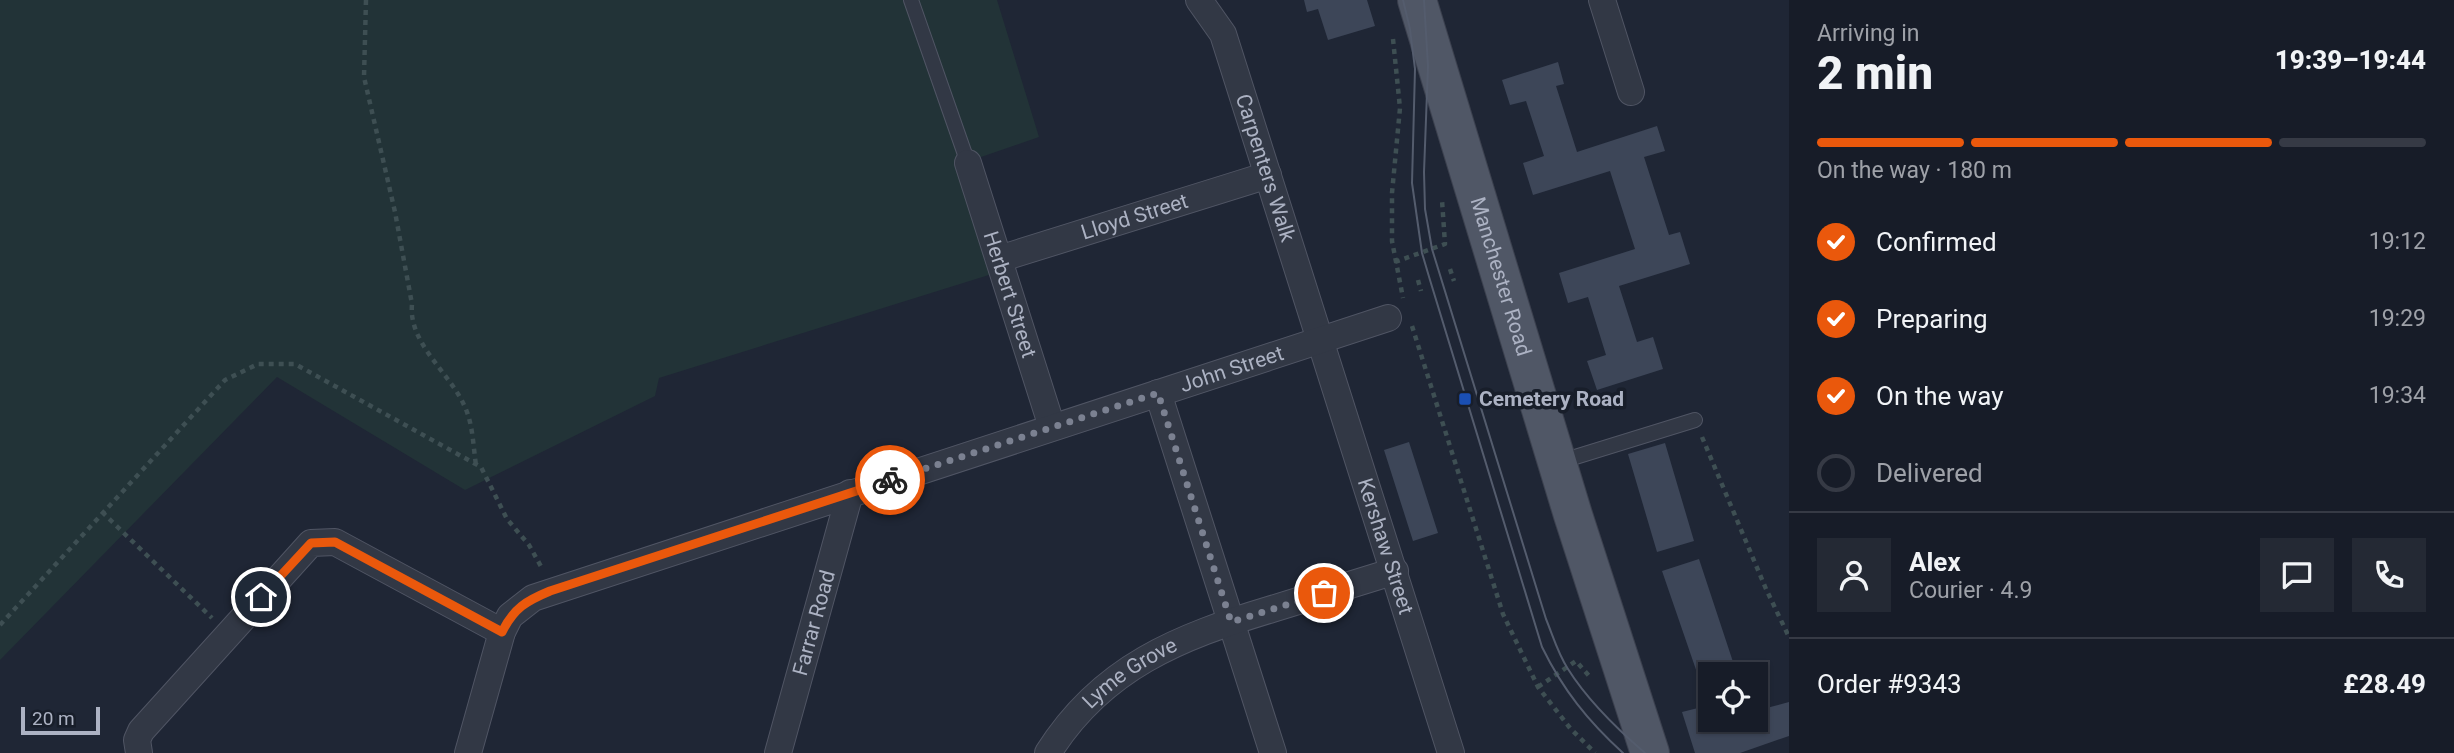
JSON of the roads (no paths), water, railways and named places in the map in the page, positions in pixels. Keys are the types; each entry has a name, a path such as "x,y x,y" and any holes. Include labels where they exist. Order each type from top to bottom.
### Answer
{"main road":[{"name":"Manchester Road","path":"1417,0 1557,463 1650,753"}],"street":[{"name":"Carpenters Walk","path":"1199,0 1223,34 1321,341"},
{"path":"1602,0 1631,92"},
{"name":"Herbert Street","path":"968,163 1052,427"},
{"name":"Lloyd Street","path":"999,259 1268,175"},
{"name":"John Street","path":"502,632 510,616 520,606 550,591 1321,341 1400,312"},
{"name":"Kershaw Street","path":"1321,341 1451,753"},
{"path":"1158,393 1272,753"},
{"name":"Farrar Road","path":"778,753 850,493"},
{"path":"139,753 137,740 141,731 311,543 321,541 335,542 502,632 468,753"},
{"name":"Lyme Grove","path":"1048,753 1086,703 1109,682 1162,649 1231,622 1395,571"}],"lane":[{"path":"911,0 968,163"},
{"path":"1557,463 1695,420"}],"tram line":[{"path":"1403,0 1415,69 1412,183 1422,253 1542,647 1577,704 1623,753"},
{"path":"1424,0 1428,66 1425,209 1432,249 1558,651 1576,681 1594,703 1645,753"}],"place":[{"name":"Cemetery Road","path":"1465,399"}]}
